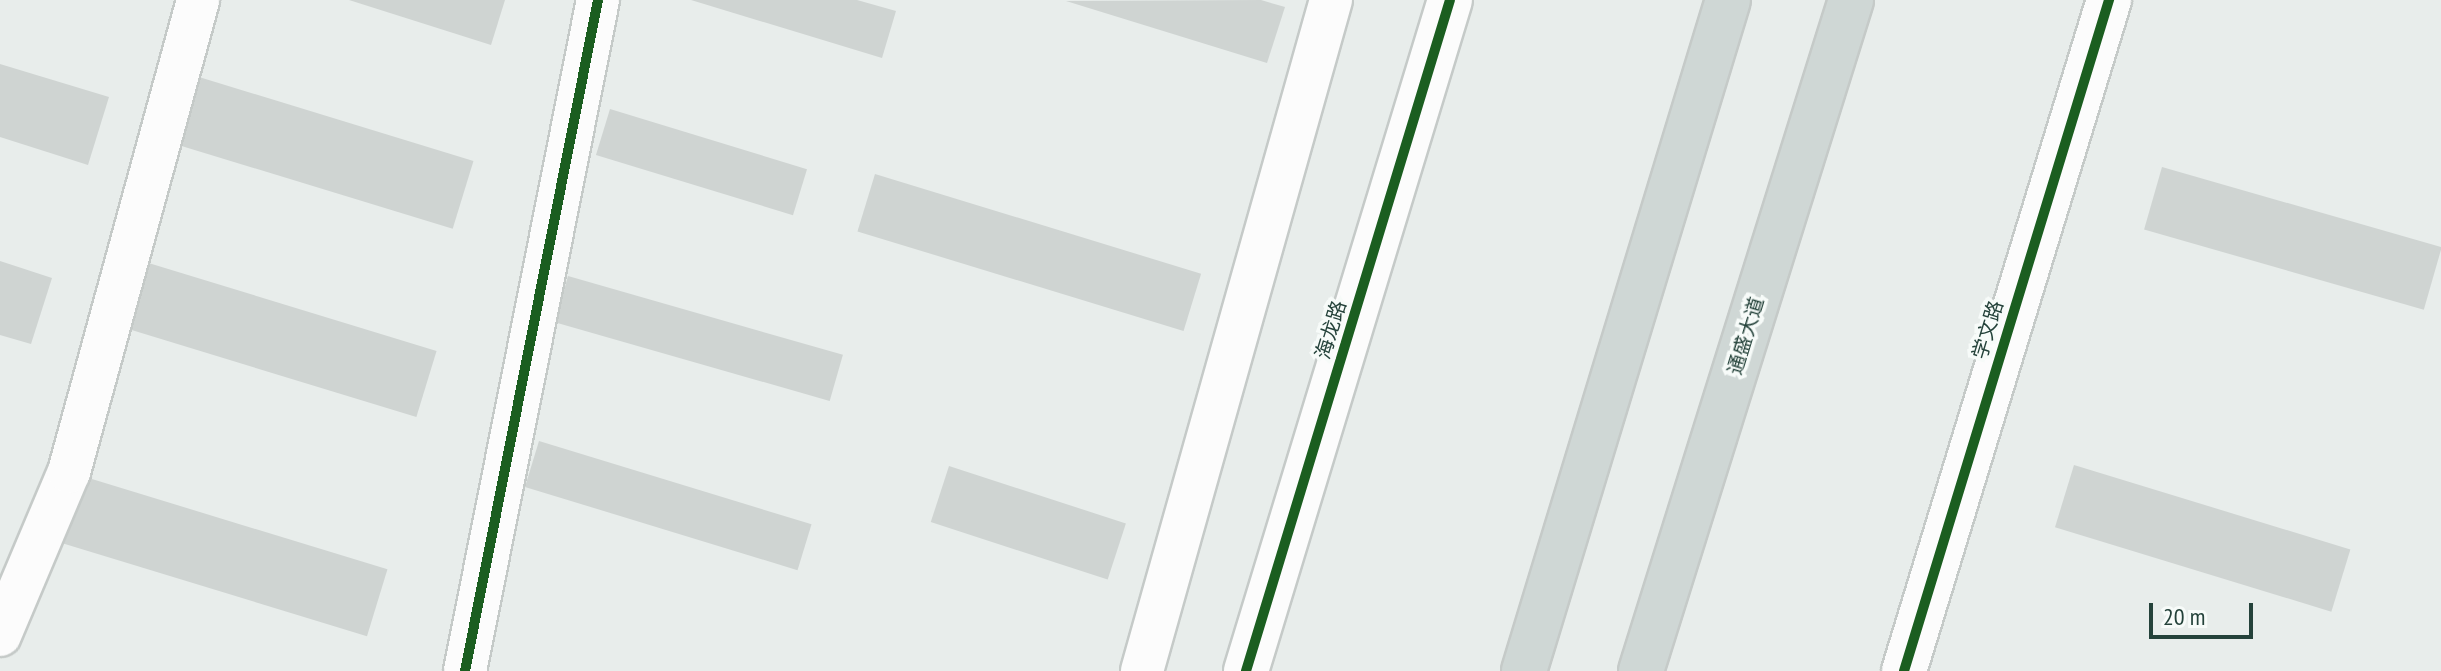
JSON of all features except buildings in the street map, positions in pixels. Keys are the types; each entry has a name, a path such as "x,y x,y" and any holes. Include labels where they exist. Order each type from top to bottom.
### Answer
{"main road":[{"path":"1524,671 1728,0"},
{"name":"通盛大道","path":"1641,671 1851,0"}],"street":[{"path":"0,635 69,472 198,0"},
{"path":"465,671 598,0"},
{"path":"1142,671 1331,0"},
{"name":"海龙路","path":"1246,671 1450,0"},
{"name":"学文路","path":"1904,671 2109,0"}],"cycle path":[{"path":"465,671 598,0"},
{"path":"1246,671 1450,0"},
{"path":"1904,671 2109,0"}]}
